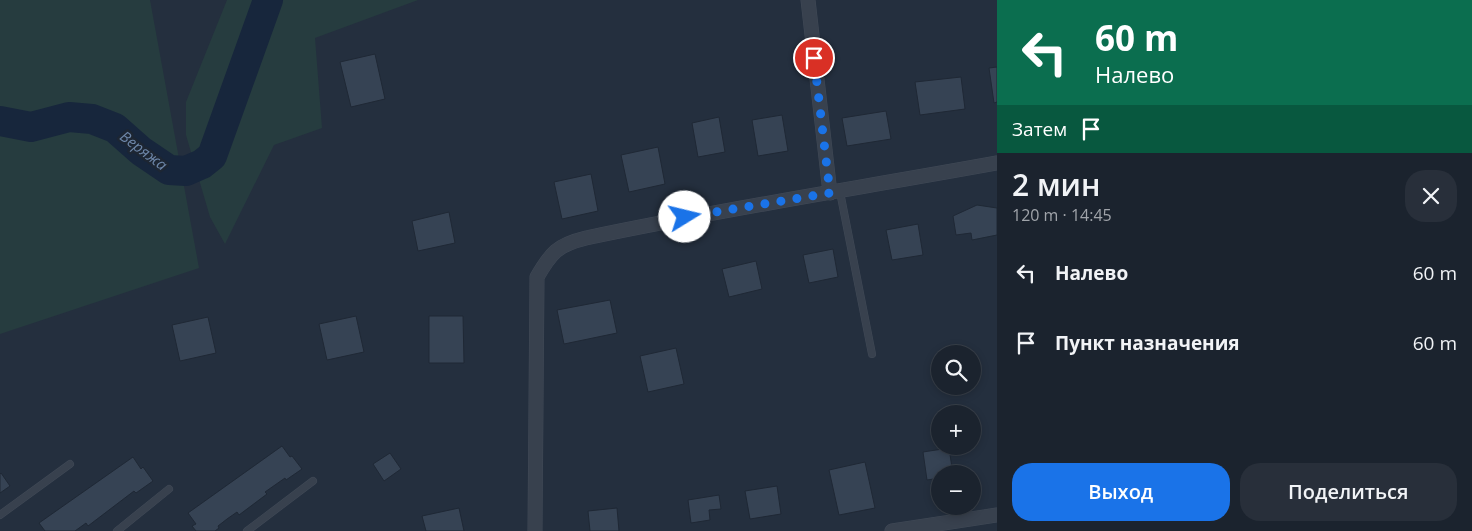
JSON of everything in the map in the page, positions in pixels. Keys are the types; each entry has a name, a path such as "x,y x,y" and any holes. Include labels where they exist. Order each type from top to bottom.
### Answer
{"street":[{"path":"808,0 835,192"},
{"path":"535,531 537,278 546,262 558,248 570,242 685,217 997,163"},
{"path":"892,531 997,515"}],"lane":[{"path":"835,192 872,354"},
{"path":"0,515 70,464"},
{"path":"247,531 313,481"},
{"path":"117,531 170,490"}],"green space":[{"path":"0,0 150,0 199,268 0,334"},
{"path":"227,0 418,0 315,38 322,128 274,145 225,244 210,217 186,135 186,102"}],"building":[{"path":"375,54 385,99 351,107 340,62"},
{"path":"997,67 997,102 994,103 989,68"},
{"path":"961,77 965,109 920,115 915,82"},
{"path":"886,111 891,139 847,146 842,118"},
{"path":"782,115 788,151 758,156 752,120"},
{"path":"719,117 725,152 698,157 692,123"},
{"path":"658,147 665,184 629,192 621,155"},
{"path":"591,174 598,211 562,219 554,182"},
{"path":"977,205 997,208 997,235 972,240 971,233 956,235 953,216"},
{"path":"449,212 455,243 418,251 412,221"},
{"path":"918,224 923,255 892,260 886,230"},
{"path":"833,249 838,277 809,283 803,255"},
{"path":"756,261 762,289 729,297 722,269"},
{"path":"610,300 617,333 564,344 557,310"},
{"path":"356,316 364,352 327,360 319,324"},
{"path":"429,316 463,316 464,363 429,363"},
{"path":"208,317 216,353 180,361 172,325"},
{"path":"676,348 684,384 648,392 640,356"},
{"path":"282,446 302,469 265,492 267,494 239,515 237,512 227,519 215,531 196,531 192,526 196,524 188,513"},
{"path":"931,451 931,455 950,455 952,465 931,465 931,479 927,480 923,452"},
{"path":"390,453 401,469 384,481 373,464"},
{"path":"133,457 141,469 143,467 153,481 136,493 134,491 88,526 86,523 75,531 45,531 39,523"},
{"path":"865,462 875,508 839,515 829,470"},
{"path":"0,474 10,486 0,493"},
{"path":"777,486 781,514 750,519 745,491"},
{"path":"719,495 721,509 709,510 710,520 691,523 688,500"},
{"path":"459,508 464,531 426,531 422,516"},
{"path":"617,508 619,531 590,531 588,511"}],"waterway":[{"name":"Веряжа","path":"0,121 31,127 69,117 92,119 115,128 141,151 169,170 186,171 202,164 212,156 268,0"}],"route":[{"path":"685,217 830,193 814,58"}]}
